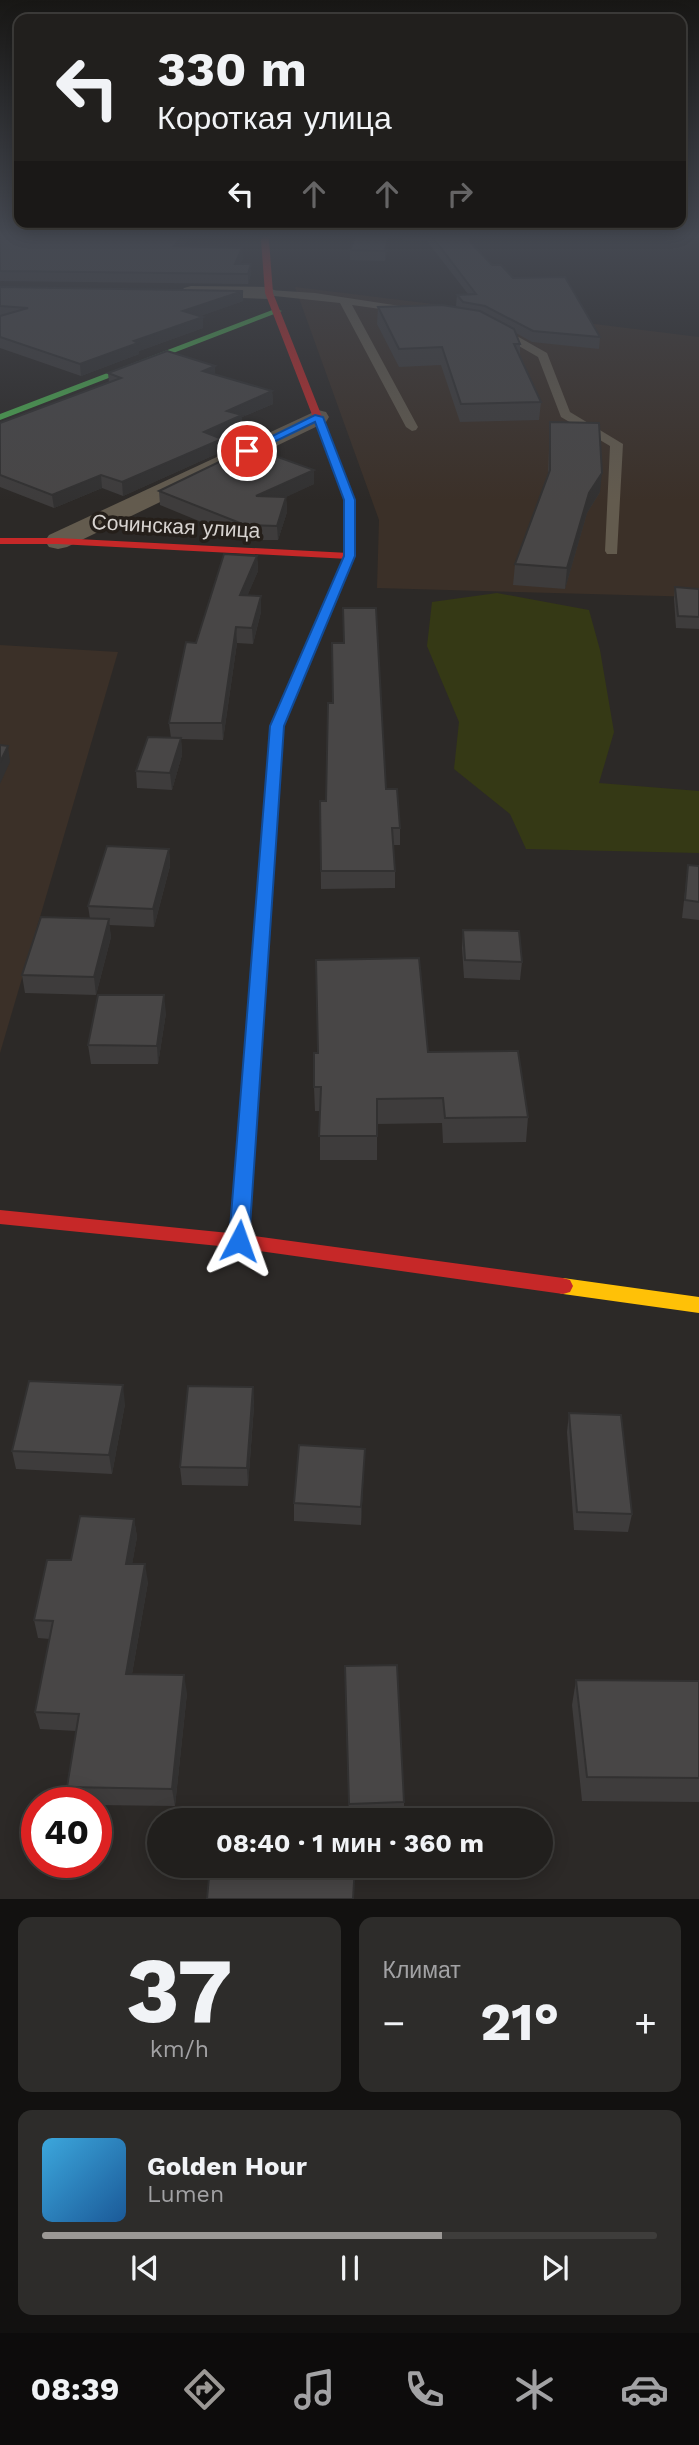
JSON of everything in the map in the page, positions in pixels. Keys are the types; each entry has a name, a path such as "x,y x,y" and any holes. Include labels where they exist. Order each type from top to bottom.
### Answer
{"street":[{"path":"0,417 245,324"},
{"path":"239,1241 277,726 349,556 350,500 283,324"},
{"path":"58,541 318,417"},
{"name":"Сочинская улица","path":"0,541 58,541 349,556"},
{"path":"0,1217 239,1241 699,1305"}],"lane":[{"path":"357,324 412,426"},
{"path":"485,324 542,355 565,414 617,444 612,551"}],"shaded area":[{"path":"308,324 591,324 699,337 699,597 377,588 379,520"},
{"path":"0,645 118,652 0,1053"}],"green space":[{"path":"497,593 589,610 600,650 614,732 599,783 699,791 699,853 526,849 510,814 454,769 459,722 427,646 432,602"}],"building":[{"path":"0,324 184,324 80,364 0,337"},
{"path":"386,324 504,324 514,329 520,344 514,344 541,402 461,404 442,347 399,349"},
{"path":"519,324 592,324 600,337 533,331"},
{"path":"167,351 215,366 203,371 272,391 227,411 242,415 204,432 222,439 122,482 101,475 52,495 0,475 0,423 121,378 108,373"},
{"path":"550,422 599,423 602,473 589,493 567,568 515,564 550,470"},
{"path":"250,447 314,470 256,496 286,497 277,526 245,525 159,491"},
{"path":"224,554 257,556 240,595 261,596 252,628 236,627 222,723 169,723 186,642 196,643"},
{"path":"675,587 699,589 699,617 678,616"},
{"path":"343,608 376,608 386,789 397,789 400,828 392,828 395,871 321,871 320,801 326,801 328,703 333,703 332,643 344,643"},
{"path":"148,737 181,738 170,773 136,771"},
{"path":"0,745 8,746 0,762"},
{"path":"107,846 169,849 153,909 88,906"},
{"path":"688,865 699,866 699,902 685,900"},
{"path":"41,917 109,919 94,977 22,975"},
{"path":"463,930 519,931 522,962 465,960"},
{"path":"419,958 428,1052 518,1051 528,1117 445,1118 443,1098 377,1099 377,1136 319,1136 321,1087 314,1087 314,1053 318,1053 316,960"},
{"path":"98,995 164,995 157,1046 88,1045"},
{"path":"29,1381 123,1385 109,1455 12,1451"},
{"path":"188,1386 253,1387 247,1468 180,1467"},
{"path":"569,1413 621,1415 632,1514 577,1512"},
{"path":"299,1445 365,1449 361,1507 294,1503"},
{"path":"80,1516 134,1519 126,1564 145,1564 126,1674 184,1675 172,1789 67,1787 79,1714 35,1712 53,1621 34,1620 47,1560 71,1560"},
{"path":"397,1665 404,1802 349,1804 345,1666"},
{"path":"576,1680 699,1681 699,1778 587,1777"},
{"path":"209,1878 354,1878 353,1899 207,1899"}],"traffic: fast":[{"path":"0,417 245,324"},
{"path":"239,1241 266,869"}],"traffic: slow":[{"path":"266,869 277,726 349,556 349,534"},
{"path":"563,1286 699,1305"}],"traffic: jam":[{"path":"281,324 350,500 349,534"},
{"path":"0,541 58,541 349,556"},
{"path":"0,1217 239,1241 563,1286"}],"route":[{"path":"239,1241 277,726 349,556 350,500 318,417 247,451"}]}
